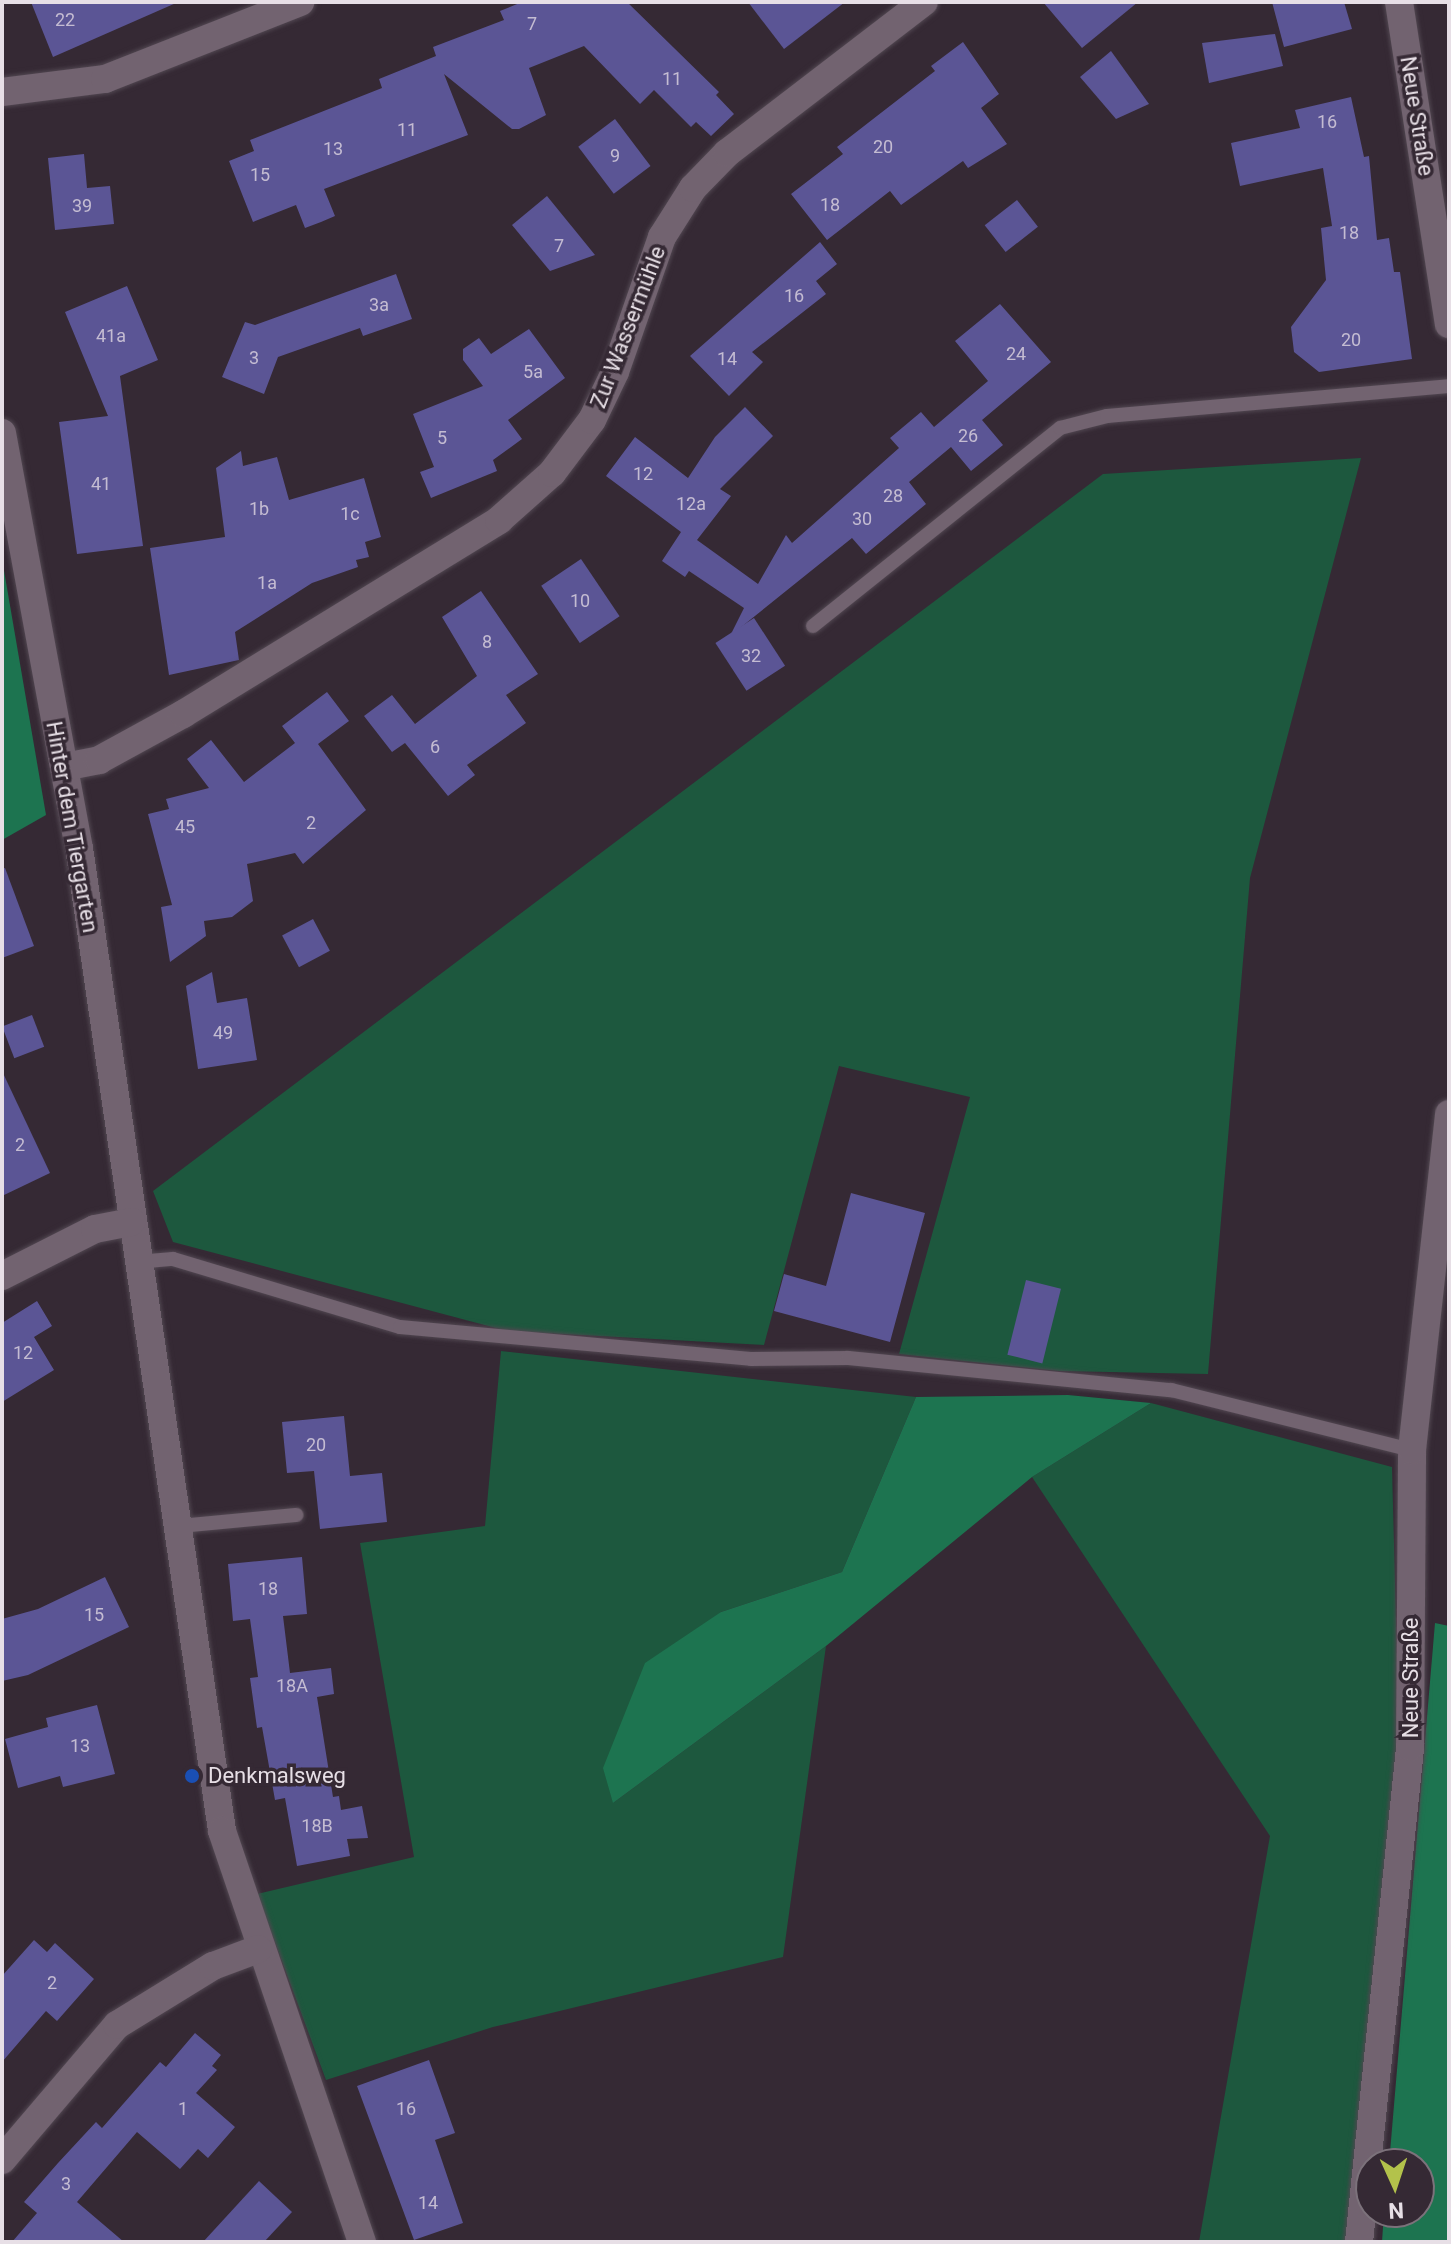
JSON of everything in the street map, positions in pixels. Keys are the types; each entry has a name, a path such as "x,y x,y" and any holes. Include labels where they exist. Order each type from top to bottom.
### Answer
{"street":[{"path":"2,92 105,79 300,2"},
{"name":"Zur Wassermühle","path":"64,767 99,760 183,714 499,520 552,473 592,420 615,372 662,237 693,188 727,153 922,2"},
{"name":"Neue Straße","path":"1399,2 1449,324"},
{"name":"Hinter dem Tiergarten","path":"2,433 64,767 131,1222"},
{"name":"Neue Straße","path":"1359,2242 1410,1747 1412,1450 1449,1114"},
{"path":"2,1276 95,1229 131,1222 179,1526 211,1777 258,1949 362,2242"},
{"path":"2,2160 117,2025 213,1966 258,1949"}],"lane":[{"path":"813,626 1060,428 1107,416 1449,386"},
{"path":"137,1262 173,1259 400,1327 751,1359 848,1358 1171,1390 1412,1450"},
{"path":"179,1526 296,1515"}],"green space":[{"path":"1361,458 1250,878 1208,1374 1059,1371 899,1354 970,1097 839,1066 764,1345 507,1331 173,1242 153,1191 1103,474"},
{"path":"2,559 46,815 2,840"},
{"path":"501,1351 916,1397 842,1572 721,1612 613,1803 826,1646 783,1957 493,2027 326,2080 257,1894 414,1857 360,1543 485,1526"},
{"path":"1068,1395 1151,1403 1032,1477 826,1646 613,1803 603,1768 645,1663 721,1612 842,1572 916,1397"},
{"path":"1151,1403 1392,1467 1399,1737 1347,2242 1199,2242 1270,1836 1032,1477"},
{"path":"1435,1623 1449,1626 1449,2242 1382,2242 1383,2228 1435,2228 1435,2148 1390,2148"}],"building":[{"path":"31,2 176,2 176,3 53,57"},
{"path":"522,2 627,2 719,92 716,95 734,114 711,136 696,122 691,127 654,90 640,104 584,46 529,68 546,115 519,129 512,129 444,74 468,135 324,189 335,216 321,222 305,228 296,205 253,222 229,161 254,151 250,140 382,88 379,79 436,56 433,47 504,20 500,11"},
{"path":"748,2 845,2 784,49"},
{"path":"1043,2 1138,2 1082,48"},
{"path":"1272,2 1344,2 1352,29 1284,47"},
{"path":"1275,34 1283,66 1209,83 1202,43"},
{"path":"963,42 999,94 981,108 1007,144 968,168 963,161 901,205 890,191 827,240 791,194 843,154 837,147 935,71 931,66"},
{"path":"1111,51 1149,104 1116,119 1080,77"},
{"path":"1351,97 1364,157 1369,156 1377,240 1389,238 1394,272 1400,272 1412,359 1319,372 1294,352 1291,327 1326,280 1321,228 1332,226 1323,168 1240,186 1231,143 1300,128 1295,110"},
{"path":"615,119 651,166 614,194 578,147"},
{"path":"84,154 87,188 110,186 114,224 55,230 48,158"},
{"path":"547,196 595,255 550,271 512,225"},
{"path":"1017,200 1038,227 1006,252 985,225"},
{"path":"820,242 837,264 816,281 826,294 752,352 763,362 729,396 690,356"},
{"path":"396,274 412,319 363,336 360,328 278,357 264,394 222,377 245,322 255,325"},
{"path":"127,286 158,360 120,376 143,546 77,554 59,422 108,416 65,312"},
{"path":"1000,304 1051,362 982,420 1003,445 971,471 951,447 909,482 926,504 866,554 852,538 730,636 744,608 689,571 685,577 662,561 681,532 606,476 635,437 688,478 715,437 745,407 773,436 720,489 731,496 697,540 758,584 786,535 792,543 899,448 890,438 921,412 934,427 988,381 955,341"},
{"path":"529,329 565,378 508,420 522,439 493,460 497,471 431,498 420,472 434,467 413,414 483,386 463,360 463,349 479,338 491,354"},
{"path":"241,451 243,466 277,457 289,500 364,478 381,537 365,542 369,557 356,560 358,567 312,583 235,632 239,660 169,675 150,548 225,537 216,468"},
{"path":"581,559 620,616 580,643 541,586"},
{"path":"481,591 538,674 506,695 526,723 467,765 475,775 448,796 405,743 392,752 364,716 392,695 415,724 477,676 442,617"},
{"path":"754,618 785,666 746,691 715,643"},
{"path":"327,692 349,721 318,744 366,810 303,864 295,853 247,864 253,901 232,917 204,921 206,936 170,962 161,907 172,905 148,814 169,809 166,799 209,788 187,759 211,740 244,782 295,743 282,726"},
{"path":"5,868 34,946 2,958 2,869"},
{"path":"313,919 330,951 299,967 282,935"},
{"path":"212,972 217,1003 247,998 257,1060 198,1069 186,986"},
{"path":"32,1015 44,1047 14,1058 2,1026"},
{"path":"2,1071 50,1173 2,1196"},
{"path":"851,1193 925,1213 890,1342 774,1311 784,1274 826,1286"},
{"path":"1026,1280 1061,1289 1042,1363 1007,1355"},
{"path":"37,1301 52,1326 34,1337 54,1370 2,1402 2,1323"},
{"path":"344,1416 350,1476 382,1473 387,1522 320,1529 314,1471 287,1473 282,1422"},
{"path":"302,1557 307,1614 283,1616 290,1673 331,1668 334,1694 317,1697 333,1797 339,1796 341,1810 362,1806 368,1838 347,1839 350,1856 297,1866 285,1798 275,1800 262,1727 257,1728 250,1678 258,1677 250,1619 233,1621 228,1564"},
{"path":"105,1577 129,1627 28,1675 2,1681 2,1619 38,1609"},
{"path":"97,1705 115,1774 63,1787 60,1776 18,1788 5,1739 48,1727 46,1718"},
{"path":"34,1940 47,1952 55,1943 94,1979 57,2021 46,2011 2,2062 2,1976"},
{"path":"195,2033 221,2055 212,2066 217,2070 196,2093 235,2127 208,2158 198,2149 180,2169 137,2132 77,2202 124,2242 12,2242 37,2213 24,2202 58,2163 96,2122 102,2128 160,2062 166,2067"},
{"path":"429,2060 455,2133 435,2140 463,2223 414,2240 357,2086"},
{"path":"259,2181 292,2212 264,2242 203,2242"}],"place":[{"name":"Denkmalsweg","path":"192,1776"}]}
